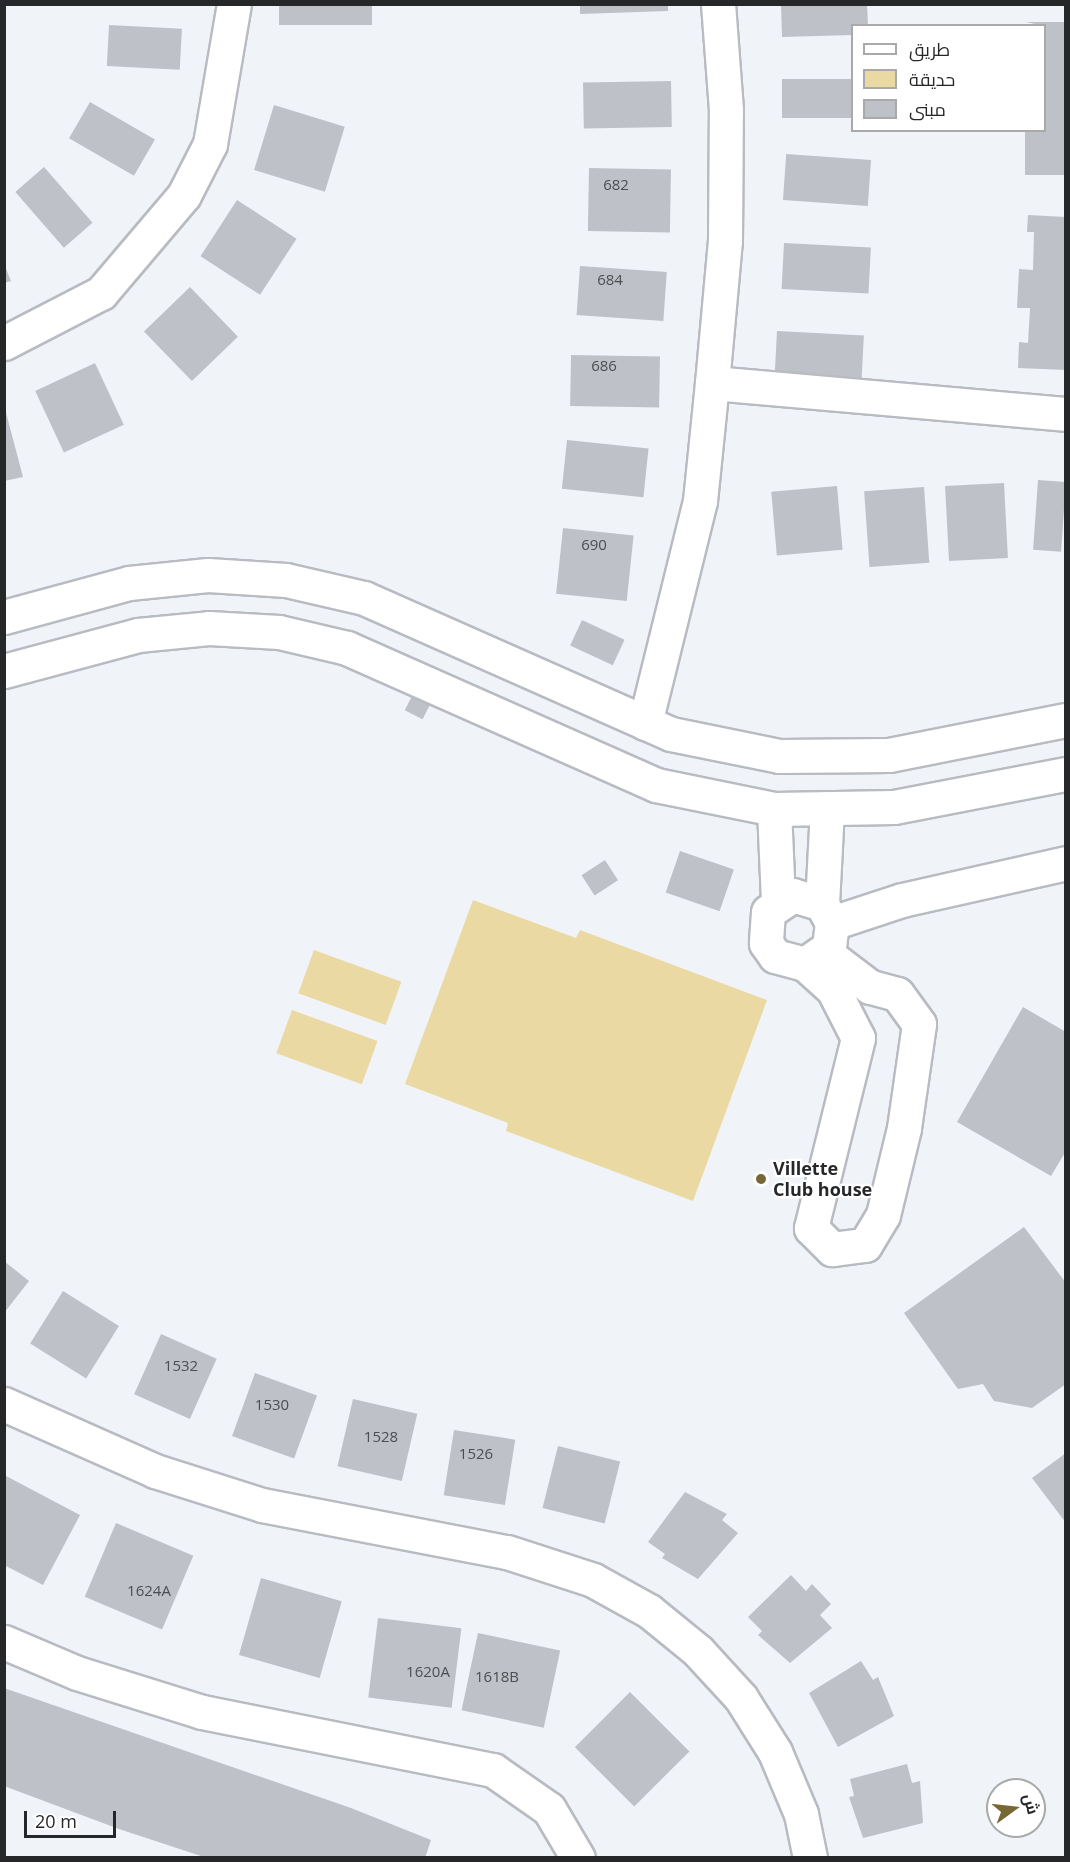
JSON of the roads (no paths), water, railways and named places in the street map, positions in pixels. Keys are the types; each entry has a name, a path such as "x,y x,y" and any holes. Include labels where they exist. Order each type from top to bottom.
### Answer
{"street":[{"path":"4,343 101,293 184,195 210,144 234,4"},
{"path":"645,723 700,501 712,383 725,241 726,110 718,4"},
{"path":"712,383 1065,414"},
{"path":"4,617 129,583 208,575 286,580 364,598 671,734 779,756 889,755 1065,720"},
{"path":"4,671 138,635 209,627 279,632 347,648 656,784 774,809 894,807 1065,774"},
{"path":"778,901 793,895 821,936 870,987 897,994 919,1024 904,1128 883,1215 865,1245 832,1249 811,1228 858,1038 821,936 826,808"},
{"path":"774,809 778,901 763,928 766,943 775,956 924,894 1065,863"},
{"path":"4,1404 166,1474 273,1508 507,1552 593,1580 649,1611 698,1651 741,1698 775,1752 801,1814 810,1857"},
{"path":"4,1642 202,1712 493,1770 523,1786 549,1809 578,1857"}],"place":[{"name":"Villette Club house","path":"761,1179"}]}
